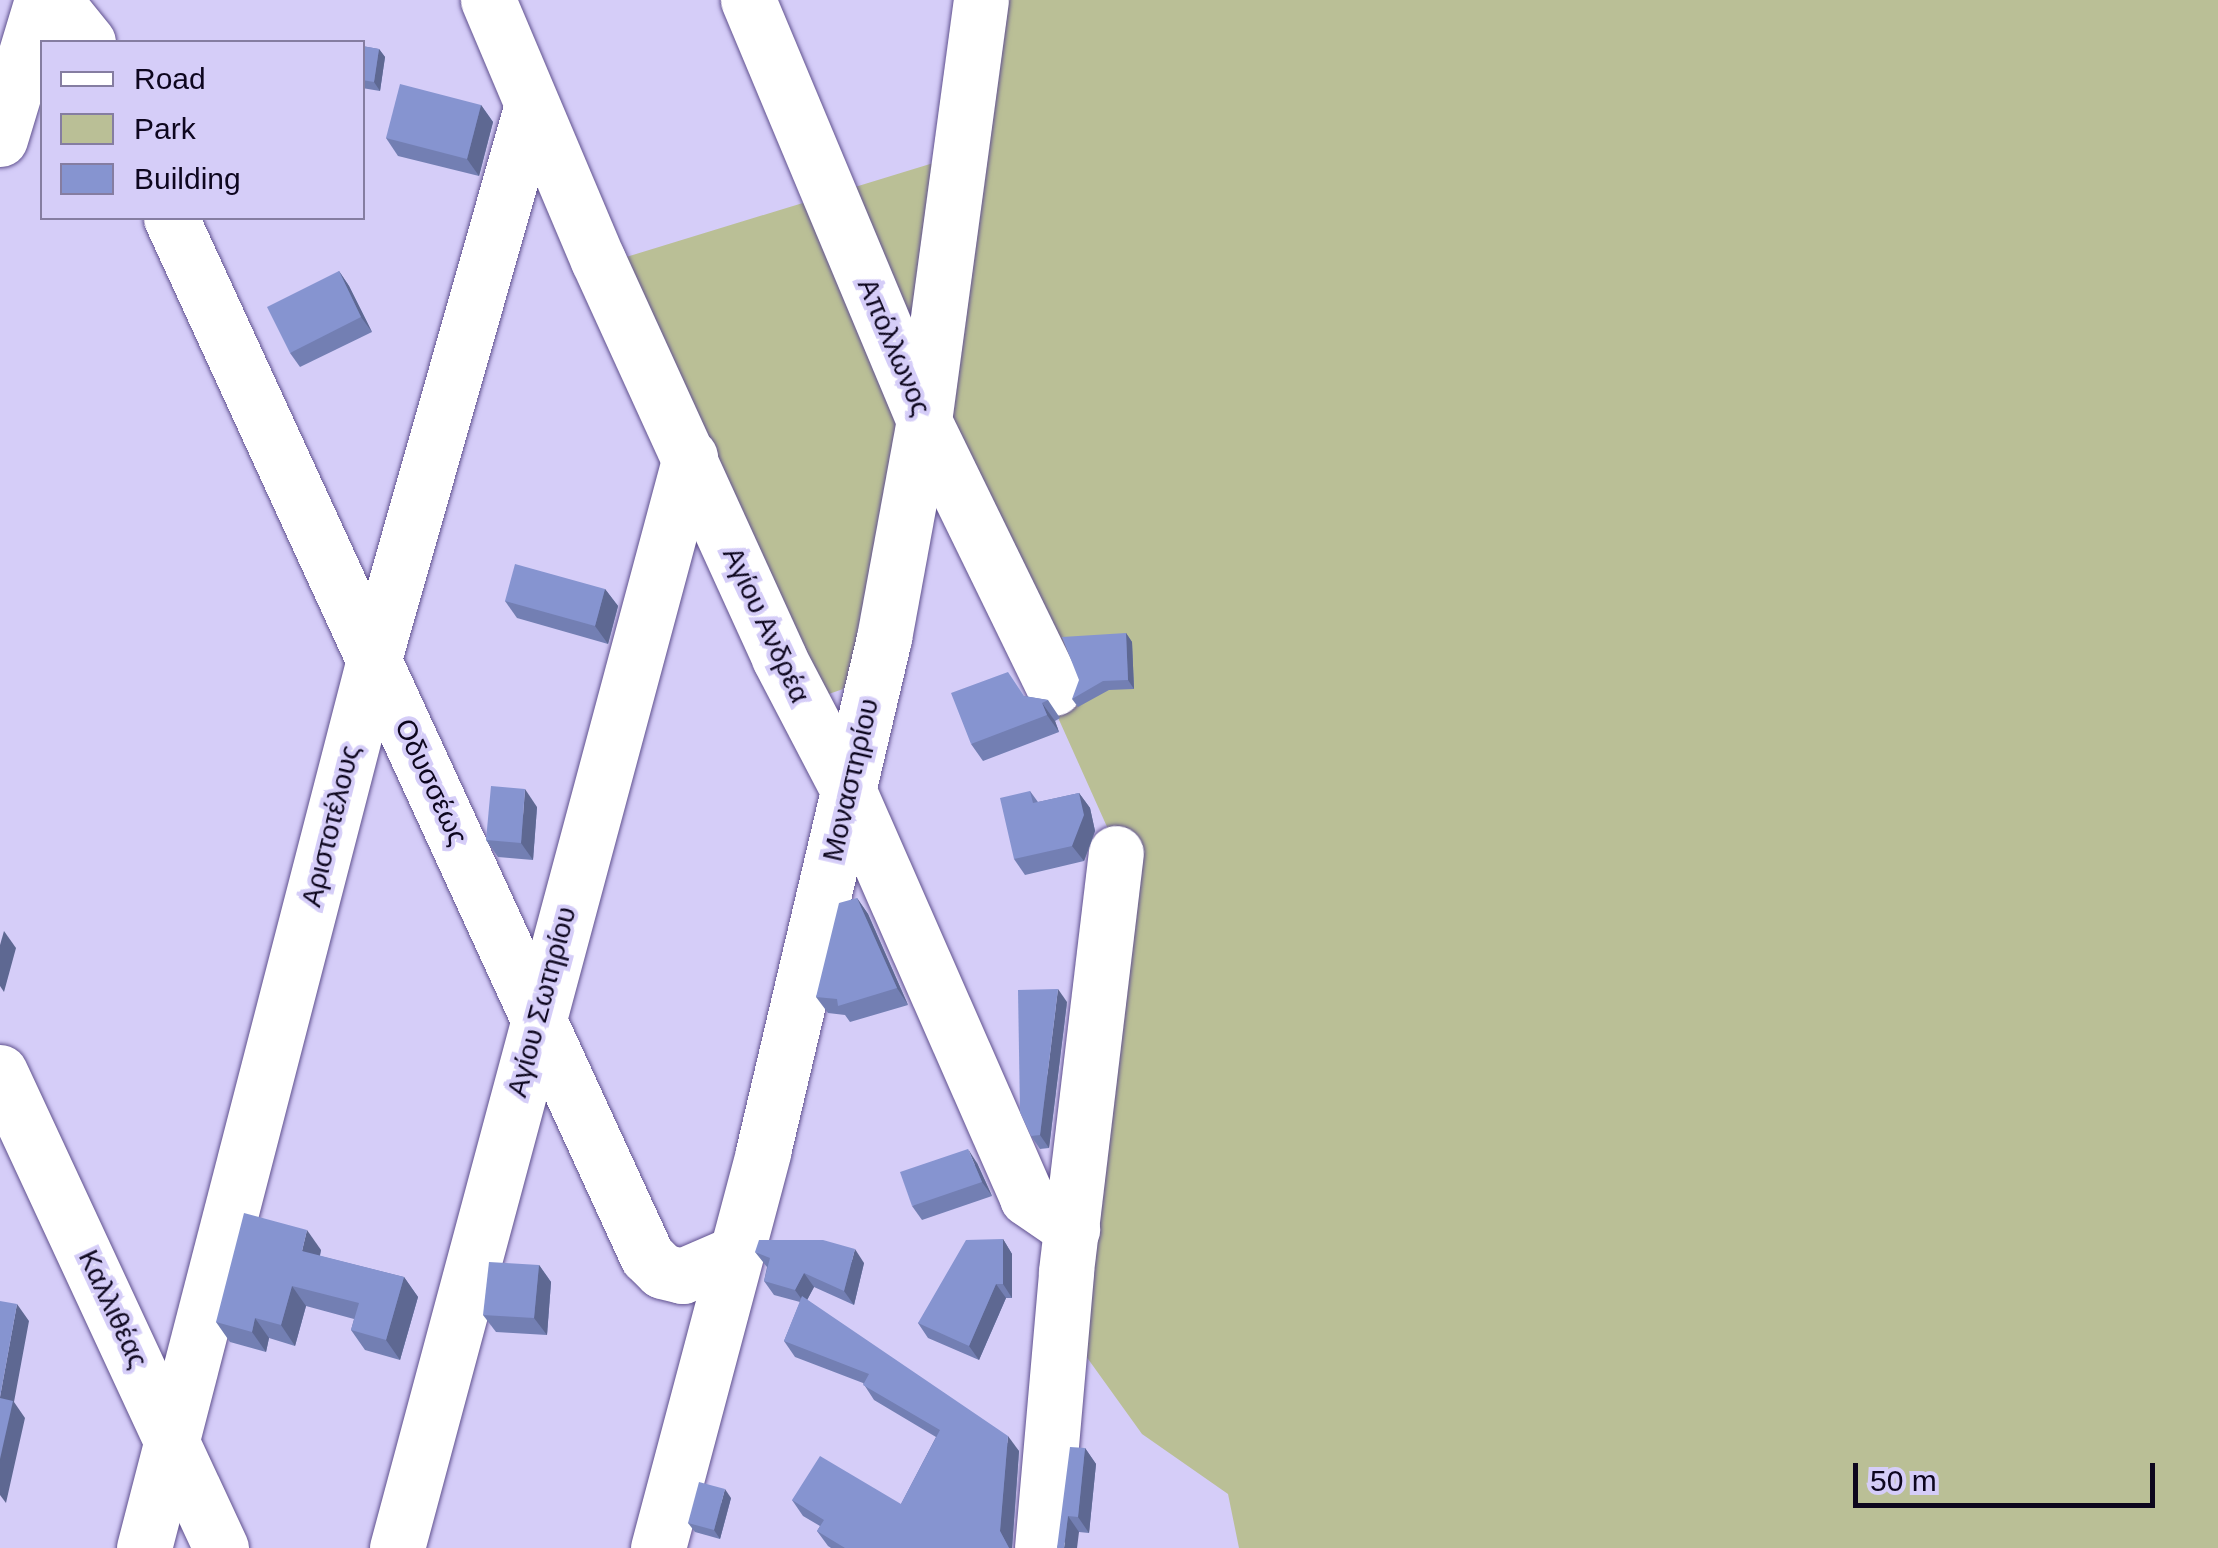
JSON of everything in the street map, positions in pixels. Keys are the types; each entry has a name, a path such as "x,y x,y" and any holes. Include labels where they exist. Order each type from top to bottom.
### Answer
{"street":[{"path":"0,139 42,0"},
{"path":"54,0 86,40"},
{"name":"Αγίου Ανδρέα","path":"488,0 531,108 778,658 850,794 1026,1198 1072,1229"},
{"name":"Απόλλωνος","path":"748,0 924,420 1054,688"},
{"name":"Μοναστηρίου","path":"658,1548 850,794 924,420 981,0"},
{"name":"Αριστοτέλους","path":"144,1548 374,658 531,108"},
{"name":"Οδυσσέως","path":"172,220 654,1265 670,1275 692,1274 735,1253"},
{"name":"Αγίου Σωτηρίου","path":"397,1548 690,457"},
{"path":"1042,1548 1072,1229 1116,853"},
{"name":"Καλλιθέας","path":"2,1087 174,1438 221,1548"}],"green space":[{"path":"999,0 2218,0 2218,1548 1239,1548 1228,1494 1142,1434 1078,1345 1108,829 1047,693 917,363 859,668 843,689 826,695 623,258 979,149"}],"building":[{"path":"365,47 379,49 374,82 365,80"},
{"path":"400,84 481,105 467,159 386,138"},
{"path":"339,271 361,317 290,353 267,307"},
{"path":"515,564 605,589 595,626 505,601"},
{"path":"1126,633 1128,680 1103,681 1072,699 1079,680 1062,637"},
{"path":"1008,672 1024,696 1048,700 1042,703 1047,715 971,744 951,693"},
{"path":"491,786 525,789 521,843 486,840"},
{"path":"1030,791 1033,803 1079,793 1084,815 1072,846 1014,859 1000,798"},
{"path":"857,898 897,988 838,1006 837,999 816,997 839,903"},
{"path":"1058,989 1040,1135 1031,1136 1020,1112 1018,990"},
{"path":"968,1149 982,1182 912,1206 900,1172"},
{"path":"244,1213 307,1230 302,1251 404,1277 386,1340 351,1330 359,1303 292,1286 281,1325 255,1318 252,1332 216,1322"},
{"path":"1003,1239 1003,1284 996,1284 969,1346 918,1323 966,1240"},
{"path":"759,1240 823,1240 855,1249 844,1291 804,1273 795,1290 764,1281 770,1258 755,1252"},
{"path":"489,1262 539,1265 534,1318 483,1315"},
{"path":"802,1296 1008,1436 1000,1531 1009,1548 845,1548 817,1531 824,1520 792,1500 820,1456 901,1504 940,1430 863,1385 869,1374 784,1341"},
{"path":"0,1301 17,1304 0,1397"},
{"path":"0,1398 13,1401 0,1459"},
{"path":"1070,1447 1085,1448 1078,1517 1068,1516 1064,1548 1057,1548"},
{"path":"699,1482 725,1489 714,1530 688,1523"}]}
